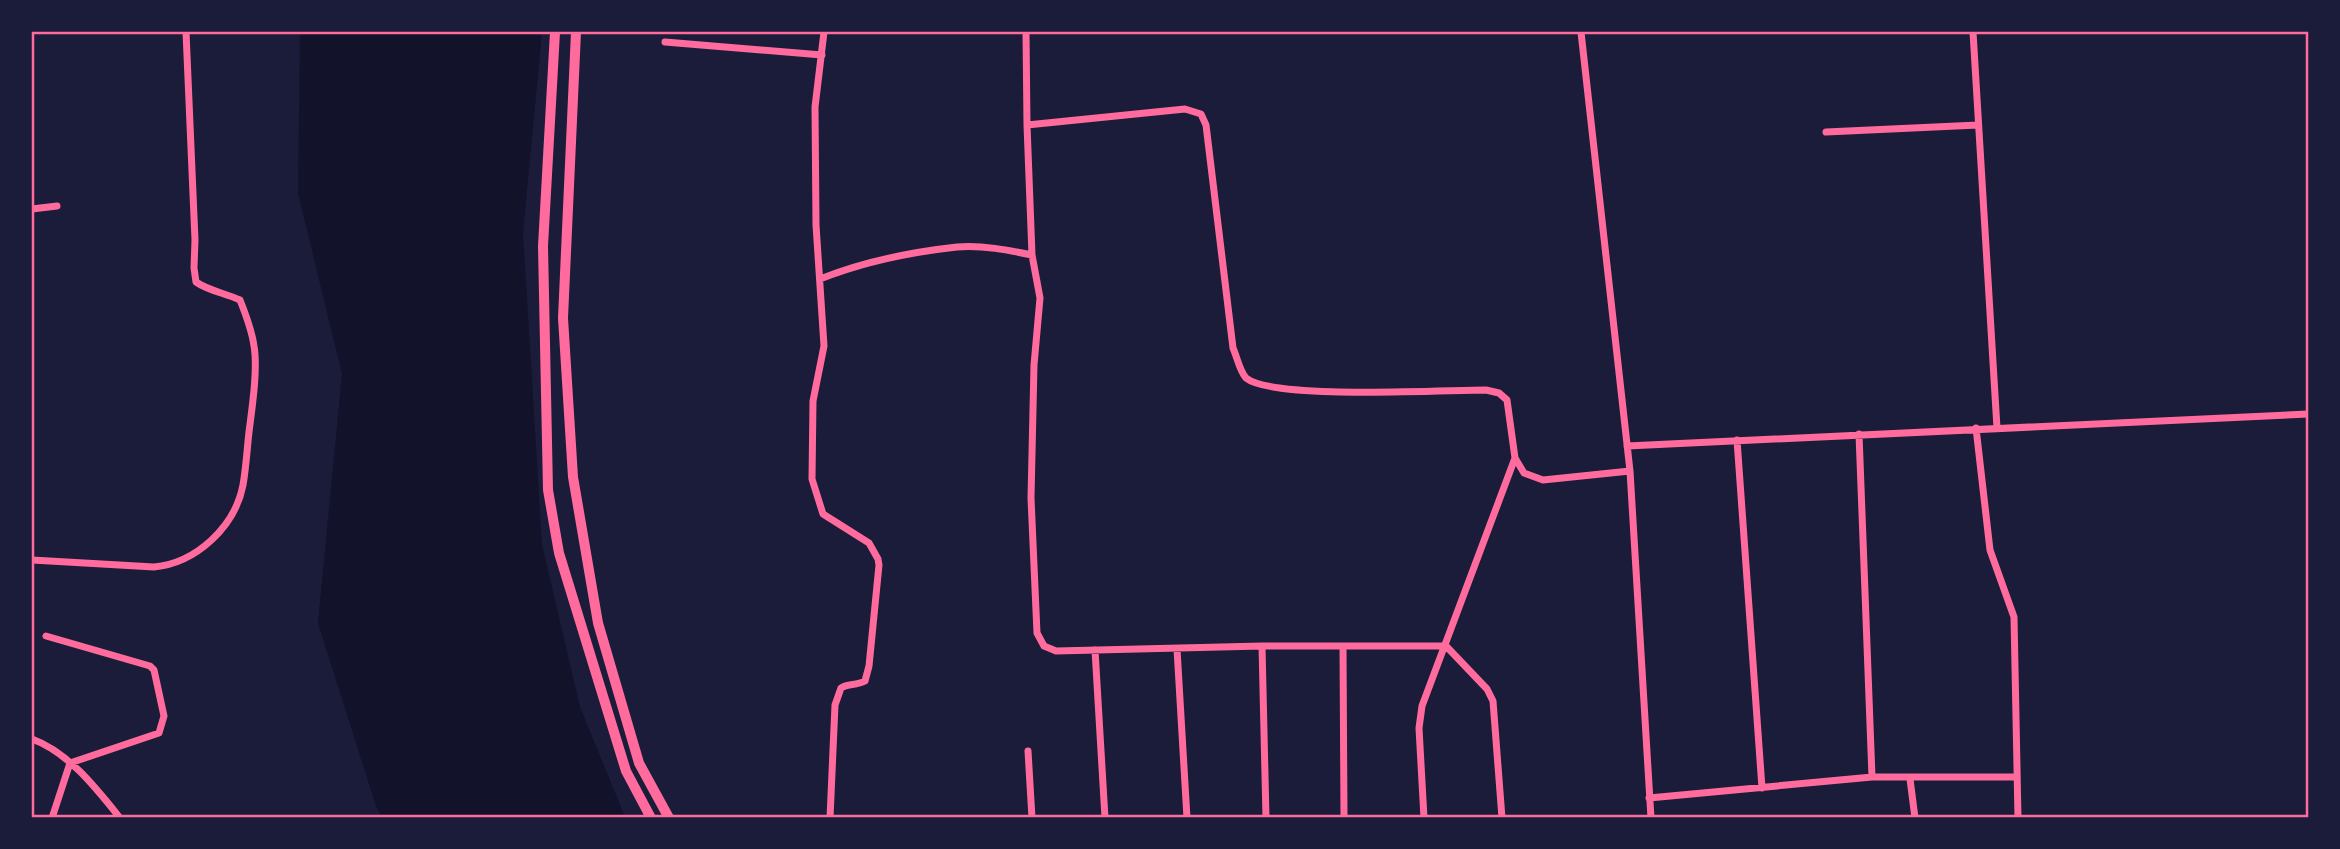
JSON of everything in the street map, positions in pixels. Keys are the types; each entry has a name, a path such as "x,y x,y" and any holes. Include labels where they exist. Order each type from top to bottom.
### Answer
{"street":[{"path":"32,560 171,566 195,554 225,526 243,487 252,411 254,348 240,300 205,288 196,282 186,32"},
{"path":"555,32 543,246 548,490 559,553 626,771 651,817"},
{"path":"576,32 563,318 573,477 598,623 639,763 669,817"},
{"path":"824,32 815,107 816,225 824,346 813,401 811,479 823,514 869,543 879,565 867,673 864,681 841,688 835,705 830,817"},
{"path":"1026,32 1032,255 1040,298 1034,365 1031,498 1037,633 1044,646 1056,651 1262,646 1446,646 1486,689 1493,701 1502,817"},
{"path":"1581,32 1630,471 1651,817"},
{"path":"1973,32 1997,428"},
{"path":"665,42 821,55"},
{"path":"1027,125 1185,109 1201,114 1206,125 1233,348 1244,376 1262,386 1303,391 1486,390 1499,393 1507,400 1515,458 1524,472 1543,480 1630,471"},
{"path":"1826,132 1979,125"},
{"path":"32,209 58,205"},
{"path":"820,279 851,267 959,247 1000,249 1032,255"},
{"path":"1627,446 2308,414"},
{"path":"1976,428 1990,550 2014,617 2018,817"},
{"path":"1859,434 1872,778"},
{"path":"1737,440 1762,788"},
{"path":"1424,817 1419,728 1422,706 1515,458"},
{"path":"47,636 150,666 154,670 163,716 159,733 70,763"},
{"path":"1262,646 1266,817"},
{"path":"1343,646 1344,817"},
{"path":"1177,649 1187,817"},
{"path":"1095,650 1105,817"},
{"path":"32,739 70,763 99,791 120,817"},
{"path":"1028,751 1032,817"},
{"path":"52,817 70,763"},
{"path":"1649,797 1872,778 2017,778"},
{"path":"1910,779 1915,817"}],"shaded area":[{"path":"300,32 542,32 523,233 542,545 580,707 625,817 382,818 376,806 318,623 342,374 298,193"}]}
